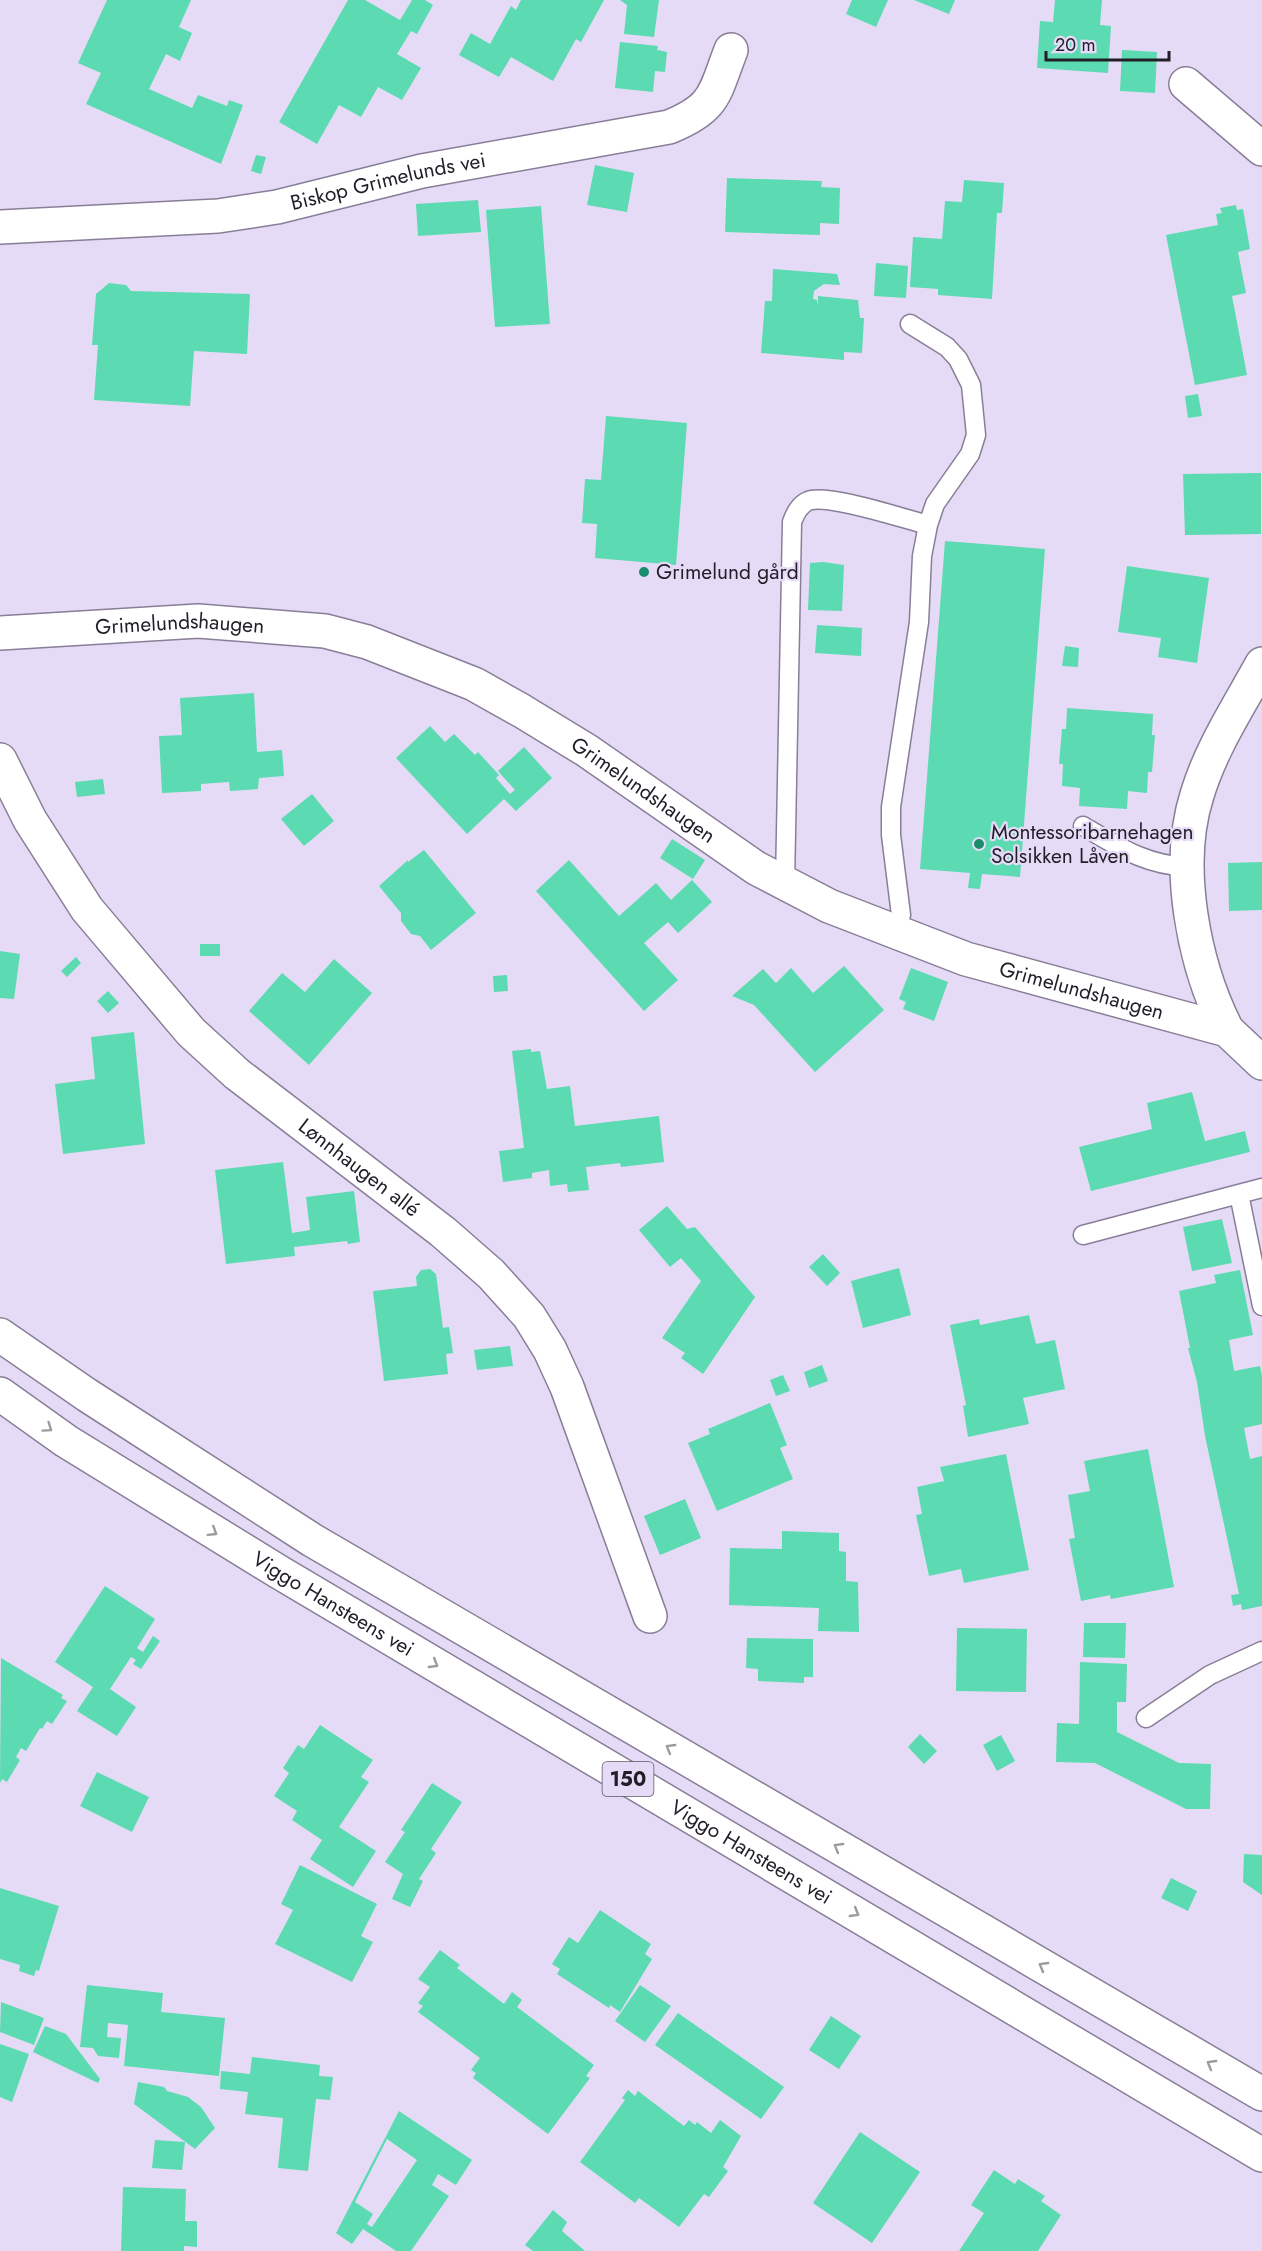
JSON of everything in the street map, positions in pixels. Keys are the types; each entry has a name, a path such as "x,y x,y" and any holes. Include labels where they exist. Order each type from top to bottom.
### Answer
{"main road":[{"name":"Biskop Grimelunds vei","path":"0,227 228,215 277,207 422,171 669,127 691,118 706,106 730,50"},
{"path":"1186,84 1262,149"},
{"name":"Grimelundshaugen","path":"0,633 198,621 325,631 367,642 474,684 522,711 585,750 756,868 829,906 894,934 966,959 1227,1030 1262,1063"},
{"path":"1227,1030 1212,1002 1199,955 1190,902 1188,867 1196,797 1209,763 1262,664"},
{"name":"Lønnhaugen allé","path":"0,760 30,820 87,909 191,1032 237,1074 443,1232 491,1274 533,1322 567,1388 650,1616"},
{"name":"150","path":"0,1335 87,1395 312,1540 1262,2094"},
{"name":"Viggo Hansteens vei","path":"0,1394 66,1441 279,1572 1262,2155"}],"lane":[{"path":"894,934 901,915 891,835 891,807 919,622 922,556 935,504 970,454 976,435 971,385 958,359 947,347 910,324"},
{"path":"785,884 792,522 798,509 809,500 831,500 928,525"},
{"path":"1083,826 1137,858 1168,866 1188,867"},
{"path":"1083,1236 1262,1188"},
{"path":"1239,1194 1262,1306"},
{"path":"1146,1718 1210,1675 1262,1651"}],"building":[{"path":"107,0 191,0 179,27 192,33 180,61 166,54 149,89 192,108 198,95 227,106 229,100 243,105 221,164 86,104 101,73 78,63"},
{"path":"348,0 365,0 400,20 412,0 425,0 433,5 417,34 411,31 397,54 421,68 402,100 378,87 361,117 339,105 317,144 279,122"},
{"path":"521,0 604,0 581,42 576,39 553,81 511,57 499,77 459,55 471,33 490,44 511,6 516,10"},
{"path":"620,0 659,0 654,37 624,34 627,5"},
{"path":"852,0 888,0 876,27 846,14"},
{"path":"914,0 955,0 949,14"},
{"path":"1055,0 1102,0 1100,25 1111,26 1108,73 1037,68 1040,21 1053,22"},
{"path":"620,42 658,46 657,50 667,52 665,72 655,71 653,92 615,88"},
{"path":"1122,50 1157,52 1155,93 1120,91"},
{"path":"256,155 266,157 261,174 251,171"},
{"path":"595,165 634,173 627,212 587,205"},
{"path":"727,178 822,181 821,187 840,188 839,224 820,223 820,235 725,232"},
{"path":"964,180 1004,183 1002,213 997,213 992,299 938,295 938,289 910,287 913,237 942,239 945,201 962,202"},
{"path":"478,200 481,232 418,236 416,204"},
{"path":"1236,205 1237,210 1243,209 1250,249 1238,252 1246,293 1232,296 1247,375 1195,385 1166,235 1218,225 1216,214 1222,213 1220,208"},
{"path":"541,206 550,324 495,327 486,210"},
{"path":"876,263 908,266 906,298 874,296"},
{"path":"773,269 837,274 840,285 824,284 814,291 813,299 817,300 818,305 818,296 858,300 860,318 864,318 862,353 844,352 844,360 761,353 765,301 772,301"},
{"path":"109,283 126,285 131,291 250,294 247,354 194,351 190,406 94,400 98,345 92,345 96,294"},
{"path":"1198,394 1202,416 1188,418 1185,396"},
{"path":"606,416 687,423 676,565 595,558 597,524 582,523 585,479 601,480"},
{"path":"1261,473 1261,534 1185,535 1183,474"},
{"path":"945,541 1045,549 1020,877 982,874 980,889 968,888 970,873 920,869"},
{"path":"810,563 844,565 842,611 808,610"},
{"path":"1127,566 1209,578 1197,663 1158,657 1161,638 1118,632"},
{"path":"817,625 862,628 861,656 815,653"},
{"path":"1065,646 1079,648 1078,667 1062,666"},
{"path":"254,693 257,752 282,750 284,776 259,778 258,789 230,791 229,782 201,784 201,791 162,793 159,736 182,735 180,698"},
{"path":"1067,708 1153,714 1152,735 1155,735 1152,772 1148,772 1147,793 1128,791 1127,809 1079,806 1080,788 1062,786 1063,764 1059,764 1062,729 1066,729"},
{"path":"430,726 445,742 454,734 475,755 478,752 499,775 496,778 510,794 515,790 498,771 524,747 552,778 516,811 504,799 467,834 396,758"},
{"path":"103,779 105,794 77,797 75,782"},
{"path":"312,794 334,821 304,846 281,819"},
{"path":"672,839 705,860 693,879 660,858"},
{"path":"424,850 476,913 431,950 420,936 411,934 401,921 401,913 379,886 408,860 408,862"},
{"path":"569,860 619,916 656,883 671,900 692,880 712,902 678,933 668,922 644,943 678,980 644,1011 536,891"},
{"path":"1262,862 1262,910 1229,911 1228,863"},
{"path":"200,944 220,944 220,956 200,956"},
{"path":"0,951 20,954 14,999 0,998"},
{"path":"76,957 81,963 67,977 61,971"},
{"path":"334,959 372,993 309,1065 249,1011 282,973 305,992"},
{"path":"844,966 884,1010 815,1072 754,1005 732,996 763,969 776,983 791,968 813,993"},
{"path":"911,968 948,982 934,1021 903,1009 906,1002 899,999"},
{"path":"507,975 508,991 494,992 493,976"},
{"path":"108,991 119,1003 108,1013 97,1001"},
{"path":"134,1032 145,1144 63,1154 55,1084 95,1079 91,1037"},
{"path":"531,1049 531,1052 540,1051 547,1089 570,1086 575,1126 659,1116 664,1162 621,1167 620,1163 586,1167 589,1190 568,1192 567,1184 550,1186 549,1170 532,1173 532,1178 503,1182 499,1151 524,1148 512,1051"},
{"path":"1192,1092 1205,1141 1245,1131 1250,1152 1091,1191 1079,1147 1152,1129 1147,1103"},
{"path":"283,1162 292,1233 310,1230 306,1197 354,1191 360,1242 348,1244 347,1241 294,1247 295,1256 226,1264 215,1170"},
{"path":"667,1206 687,1229 695,1227 755,1297 703,1374 681,1358 685,1353 662,1338 701,1281 681,1258 670,1267 639,1230"},
{"path":"1222,1219 1232,1263 1192,1271 1183,1227"},
{"path":"823,1254 840,1273 827,1286 809,1267"},
{"path":"899,1268 911,1315 863,1328 851,1281"},
{"path":"430,1269 436,1274 443,1328 449,1327 453,1353 446,1354 448,1374 384,1381 373,1291 417,1286 416,1277 421,1270"},
{"path":"1240,1270 1253,1335 1229,1340 1234,1371 1260,1366 1262,1376 1262,1424 1244,1428 1250,1459 1262,1456 1262,1606 1242,1610 1241,1604 1233,1606 1231,1595 1239,1594 1205,1436 1179,1291 1216,1283 1214,1275"},
{"path":"1029,1315 1036,1344 1055,1340 1065,1389 1023,1398 1029,1424 968,1437 963,1406 966,1405 950,1325 979,1319 980,1325"},
{"path":"510,1346 513,1366 477,1370 474,1350"},
{"path":"822,1365 828,1381 809,1388 804,1372"},
{"path":"783,1375 790,1391 776,1396 770,1380"},
{"path":"770,1403 787,1445 780,1448 793,1479 717,1511 688,1443 710,1434 708,1429"},
{"path":"1148,1449 1174,1587 1111,1599 1110,1595 1081,1601 1069,1539 1075,1538 1068,1495 1090,1491 1084,1461"},
{"path":"1006,1454 1029,1570 964,1583 961,1569 929,1576 916,1515 922,1514 917,1487 944,1481 940,1467"},
{"path":"685,1499 701,1538 660,1555 644,1516"},
{"path":"782,1531 839,1533 839,1551 846,1552 846,1581 858,1582 859,1632 818,1631 819,1608 729,1605 730,1548 782,1549"},
{"path":"105,1586 155,1619 137,1648 143,1652 153,1636 160,1641 141,1669 133,1664 136,1660 131,1657 110,1689 136,1707 117,1736 77,1711 93,1687 55,1662"},
{"path":"1084,1623 1126,1623 1125,1658 1083,1657"},
{"path":"957,1628 1027,1629 1026,1692 956,1691"},
{"path":"747,1638 813,1639 813,1677 804,1677 804,1683 758,1681 758,1669 746,1668"},
{"path":"1,1658 63,1695 61,1698 67,1701 52,1724 47,1721 42,1729 40,1728 26,1751 21,1748 16,1757 20,1760 7,1782 2,1779 0,1783"},
{"path":"1080,1662 1127,1664 1126,1702 1117,1702 1117,1732 1179,1763 1211,1764 1210,1809 1186,1809 1095,1763 1056,1762 1057,1723 1079,1724"},
{"path":"320,1725 373,1760 361,1777 369,1782 339,1827 376,1851 353,1887 310,1859 322,1840 292,1820 297,1811 274,1796 289,1773 283,1768 298,1745 304,1749"},
{"path":"920,1734 937,1751 924,1764 908,1747"},
{"path":"1001,1735 1015,1761 997,1771 983,1745"},
{"path":"97,1772 149,1797 132,1832 80,1806"},
{"path":"432,1783 462,1802 431,1849 436,1853 419,1879 423,1881 410,1907 392,1899 403,1874 385,1862 405,1832 401,1830"},
{"path":"1244,1854 1262,1855 1262,1895 1243,1882"},
{"path":"300,1865 377,1904 361,1936 373,1942 352,1982 275,1944 293,1910 281,1904"},
{"path":"1171,1878 1197,1891 1188,1911 1161,1898"},
{"path":"0,1888 59,1906 39,1971 36,1970 34,1976 19,1971 20,1965 0,1959"},
{"path":"600,1910 651,1944 645,1954 652,1959 620,2012 610,2005 609,2008 557,1974 560,1969 552,1964 569,1937 578,1943"},
{"path":"440,1950 460,1965 457,1968 504,2004 512,1992 522,2000 517,2007 594,2065 586,2076 590,2078 548,2134 473,2078 476,2073 471,2070 480,2058 418,2012 423,2006 418,2003 430,1987 418,1979"},
{"path":"87,1985 163,1993 161,2012 225,2018 219,2076 124,2066 128,2025 108,2023 107,2037 121,2038 119,2058 98,2056 93,2048 80,2047"},
{"path":"640,1985 671,2006 645,2042 615,2021"},
{"path":"1,2002 44,2018 34,2045 0,2032"},
{"path":"678,2013 784,2087 761,2119 655,2045"},
{"path":"831,2016 861,2036 839,2069 809,2050"},
{"path":"45,2026 66,2034 100,2079 98,2083 33,2052"},
{"path":"0,2044 29,2054 12,2102 0,2097"},
{"path":"252,2057 320,2065 319,2076 333,2077 330,2100 316,2099 308,2171 278,2168 283,2118 245,2114 248,2092 220,2089 221,2071 250,2074"},
{"path":"138,2082 164,2087 167,2091 188,2097 201,2107 215,2128 195,2149 134,2104"},
{"path":"628,2090 635,2096 638,2091 684,2126 689,2120 695,2125 697,2122 711,2133 720,2120 741,2136 723,2167 728,2171 709,2197 704,2194 679,2227 639,2198 635,2203 580,2162 625,2100 622,2098"},
{"path":"399,2111 472,2160 456,2185 438,2174 432,2185 449,2196 411,2251 396,2251 363,2229 352,2244 336,2233","holes":["387,2139 417,2160 372,2227 367,2224 373,2214 355,2202"]},
{"path":"860,2132 920,2172 872,2243 813,2203"},
{"path":"155,2140 185,2142 182,2170 152,2168"},
{"path":"994,2170 1015,2184 1018,2179 1045,2196 1041,2201 1061,2215 1038,2251 959,2251 984,2213 971,2205"},
{"path":"123,2187 186,2189 185,2221 197,2221 197,2247 184,2246 184,2251 121,2251"},
{"path":"553,2210 567,2222 562,2231 585,2251 533,2251 525,2245"}],"place":[{"name":"Grimelund gård","path":"644,572"},
{"name":"Montessoribarnehagen Solsikken Låven","path":"979,844"}]}
